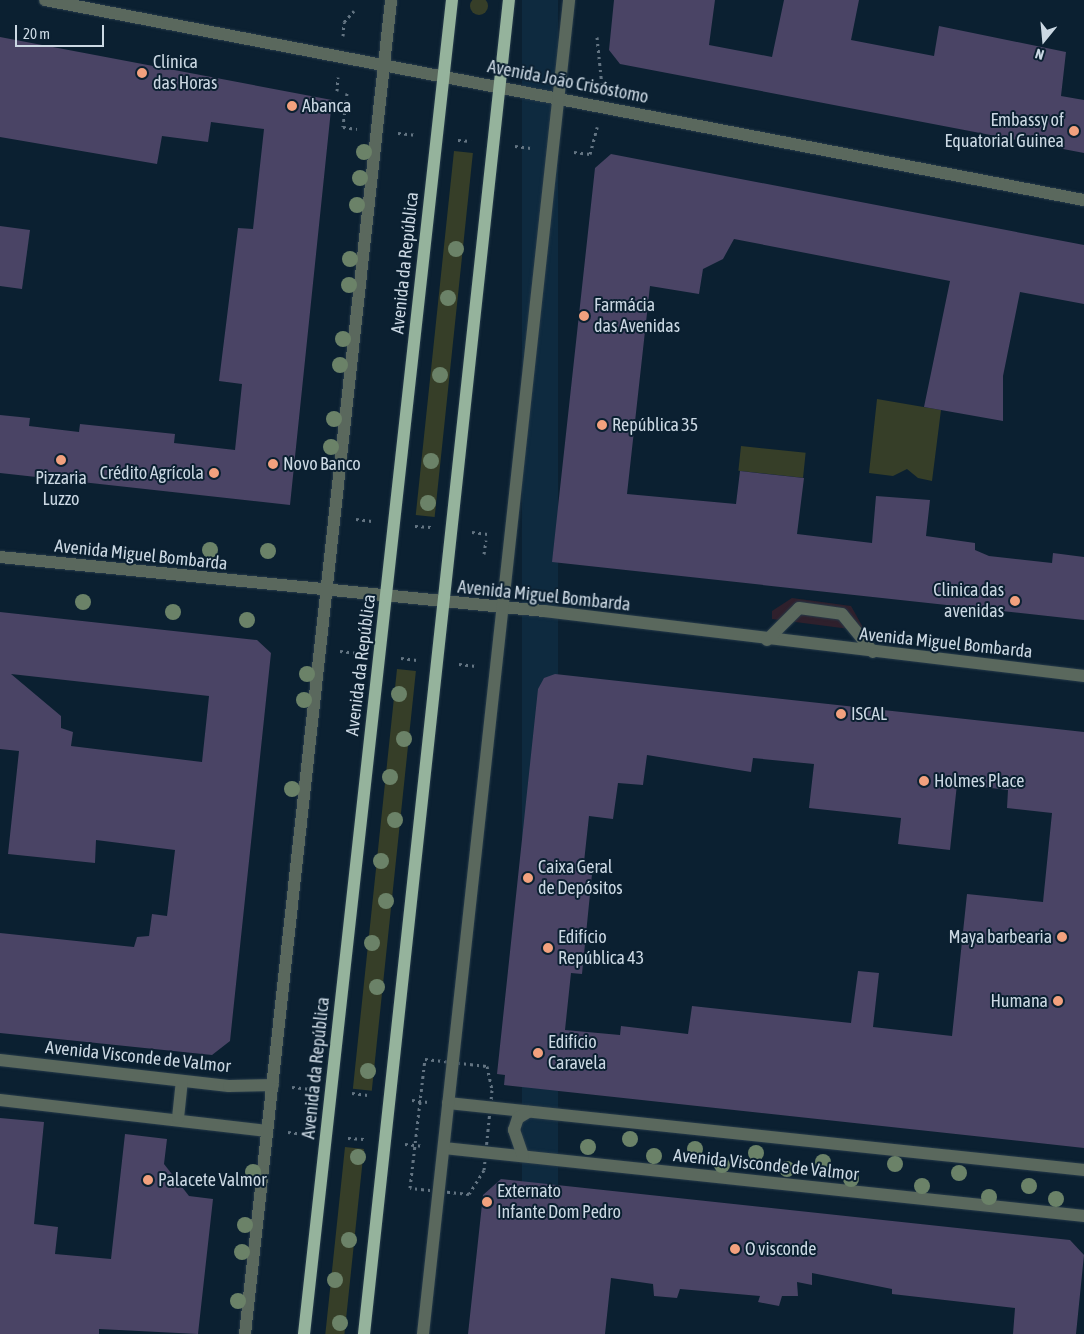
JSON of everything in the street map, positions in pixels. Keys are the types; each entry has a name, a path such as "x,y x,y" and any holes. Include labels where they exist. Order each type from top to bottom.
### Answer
{"main road":[{"name":"Avenida da República","path":"304,1334 452,0"},
{"path":"364,1334 509,0"}],"street":[{"name":"Avenida João Crisóstomo","path":"45,0 1084,200"},
{"path":"245,1334 391,0"},
{"path":"423,1334 569,0"},
{"name":"Avenida Miguel Bombarda","path":"0,557 502,608 1084,676"},
{"path":"767,640 799,608 842,614 873,652"},
{"name":"Avenida Visconde de Valmor","path":"0,1060 182,1081 273,1085"},
{"path":"178,1118 182,1081"},
{"path":"0,1100 178,1118 268,1130"},
{"name":"Avenida Visconde de Valmor","path":"448,1103 1084,1170"},
{"path":"523,1156 514,1130 518,1118 528,1112"},
{"name":"Avenida Visconde de Valmor","path":"444,1148 1084,1216"}],"path":[{"path":"347,93 343,127 590,154"},
{"path":"413,526 432,527"},
{"path":"472,532 496,535"},
{"path":"399,658 418,660"},
{"path":"273,1085 448,1103"},
{"path":"268,1130 444,1148"}],"shaded area":[{"path":"522,0 558,0 558,1334 522,1334"},
{"path":"792,598 851,606 865,631 772,619 772,611"}],"green space":[{"path":"479,-3 485,0 488,6 485,12 479,15 473,12 470,6 473,0"},
{"path":"454,151 473,153 435,517 416,515"},
{"path":"877,399 941,410 932,481 918,478 907,469 893,476 869,473"},
{"path":"741,446 806,453 803,478 738,471"},
{"path":"397,669 416,671 372,1091 353,1089"},
{"path":"345,1147 364,1149 344,1334 325,1334"}],"building":[{"path":"614,0 715,0 709,45 772,57 784,0 859,0 851,40 934,56 939,26 1066,52 1061,96 1084,100 1084,153 620,64 609,50"},
{"path":"0,37 332,100 290,505 0,473 0,415 30,418 29,426 79,432 80,424 175,434 174,443 235,450 242,384 219,381 238,228 253,229 264,129 211,122 208,142 162,136 157,164 0,137"},
{"path":"611,154 1084,245 1084,304 1020,292 1003,376 1003,421 924,407 950,281 734,239 723,259 703,269 699,294 650,286 627,494 736,504 740,471 804,478 797,534 872,543 876,496 930,500 926,536 975,543 975,550 989,556 1052,563 1053,553 1084,557 1084,620 552,562 595,168"},
{"path":"0,226 30,230 22,289 0,286"},
{"path":"0,612 257,640 271,653 230,1041 212,1055 0,1033 0,933 134,947 137,937 149,936 152,914 167,916 175,850 96,840 95,863 8,854 19,751 0,749","holes":["11,674 209,696 202,762 71,746 73,732 61,728 61,716"]},
{"path":"555,674 1084,732 1084,1148 504,1085 505,1075 497,1074 538,689 544,678","holes":["647,755 751,772 753,758 814,764 809,808 901,818 898,844 950,850 957,784 1008,790 1007,808 1052,813 1043,902 967,894 952,1036 873,1027 879,973 858,971 851,1023 692,1006 688,1034 621,1026 620,1035 565,1030 571,973 582,974 593,864 584,862 589,816 613,819 618,783 643,785"]},
{"path":"0,1118 44,1122 34,1224 58,1227 55,1254 111,1259 125,1134 167,1139 164,1164 189,1196 213,1199 198,1334 99,1329 99,1334 0,1334"},
{"path":"501,1179 1070,1240 1084,1255 1076,1334 1013,1334 1015,1308 892,1294 892,1289 812,1273 812,1285 797,1282 798,1296 782,1296 779,1306 758,1302 760,1296 680,1289 677,1298 654,1296 653,1284 611,1278 605,1334 468,1334 483,1195"}],"place":[{"name":"Clínica das Horas","path":"142,73"},
{"name":"Abanca","path":"292,106"},
{"name":"Embassy of Equatorial Guinea","path":"1074,131"},
{"name":"Farmácia das Avenidas","path":"584,316"},
{"name":"República 35","path":"602,425"},
{"name":"Pizzaria Luzzo","path":"61,460"},
{"name":"Novo Banco","path":"273,464"},
{"name":"Crédito Agrícola","path":"214,473"},
{"name":"Clinica das avenidas","path":"1015,601"},
{"name":"ISCAL","path":"841,714"},
{"name":"Holmes Place","path":"924,781"},
{"name":"Caixa Geral de Depósitos","path":"528,878"},
{"name":"Maya barbearia","path":"1062,937"},
{"name":"Edifício República 43","path":"548,948"},
{"name":"Humana","path":"1058,1001"},
{"name":"Edifício Caravela","path":"538,1053"},
{"name":"Palacete Valmor","path":"148,1180"},
{"name":"Externato Infante Dom Pedro","path":"487,1202"},
{"name":"O visconde","path":"735,1249"}]}
